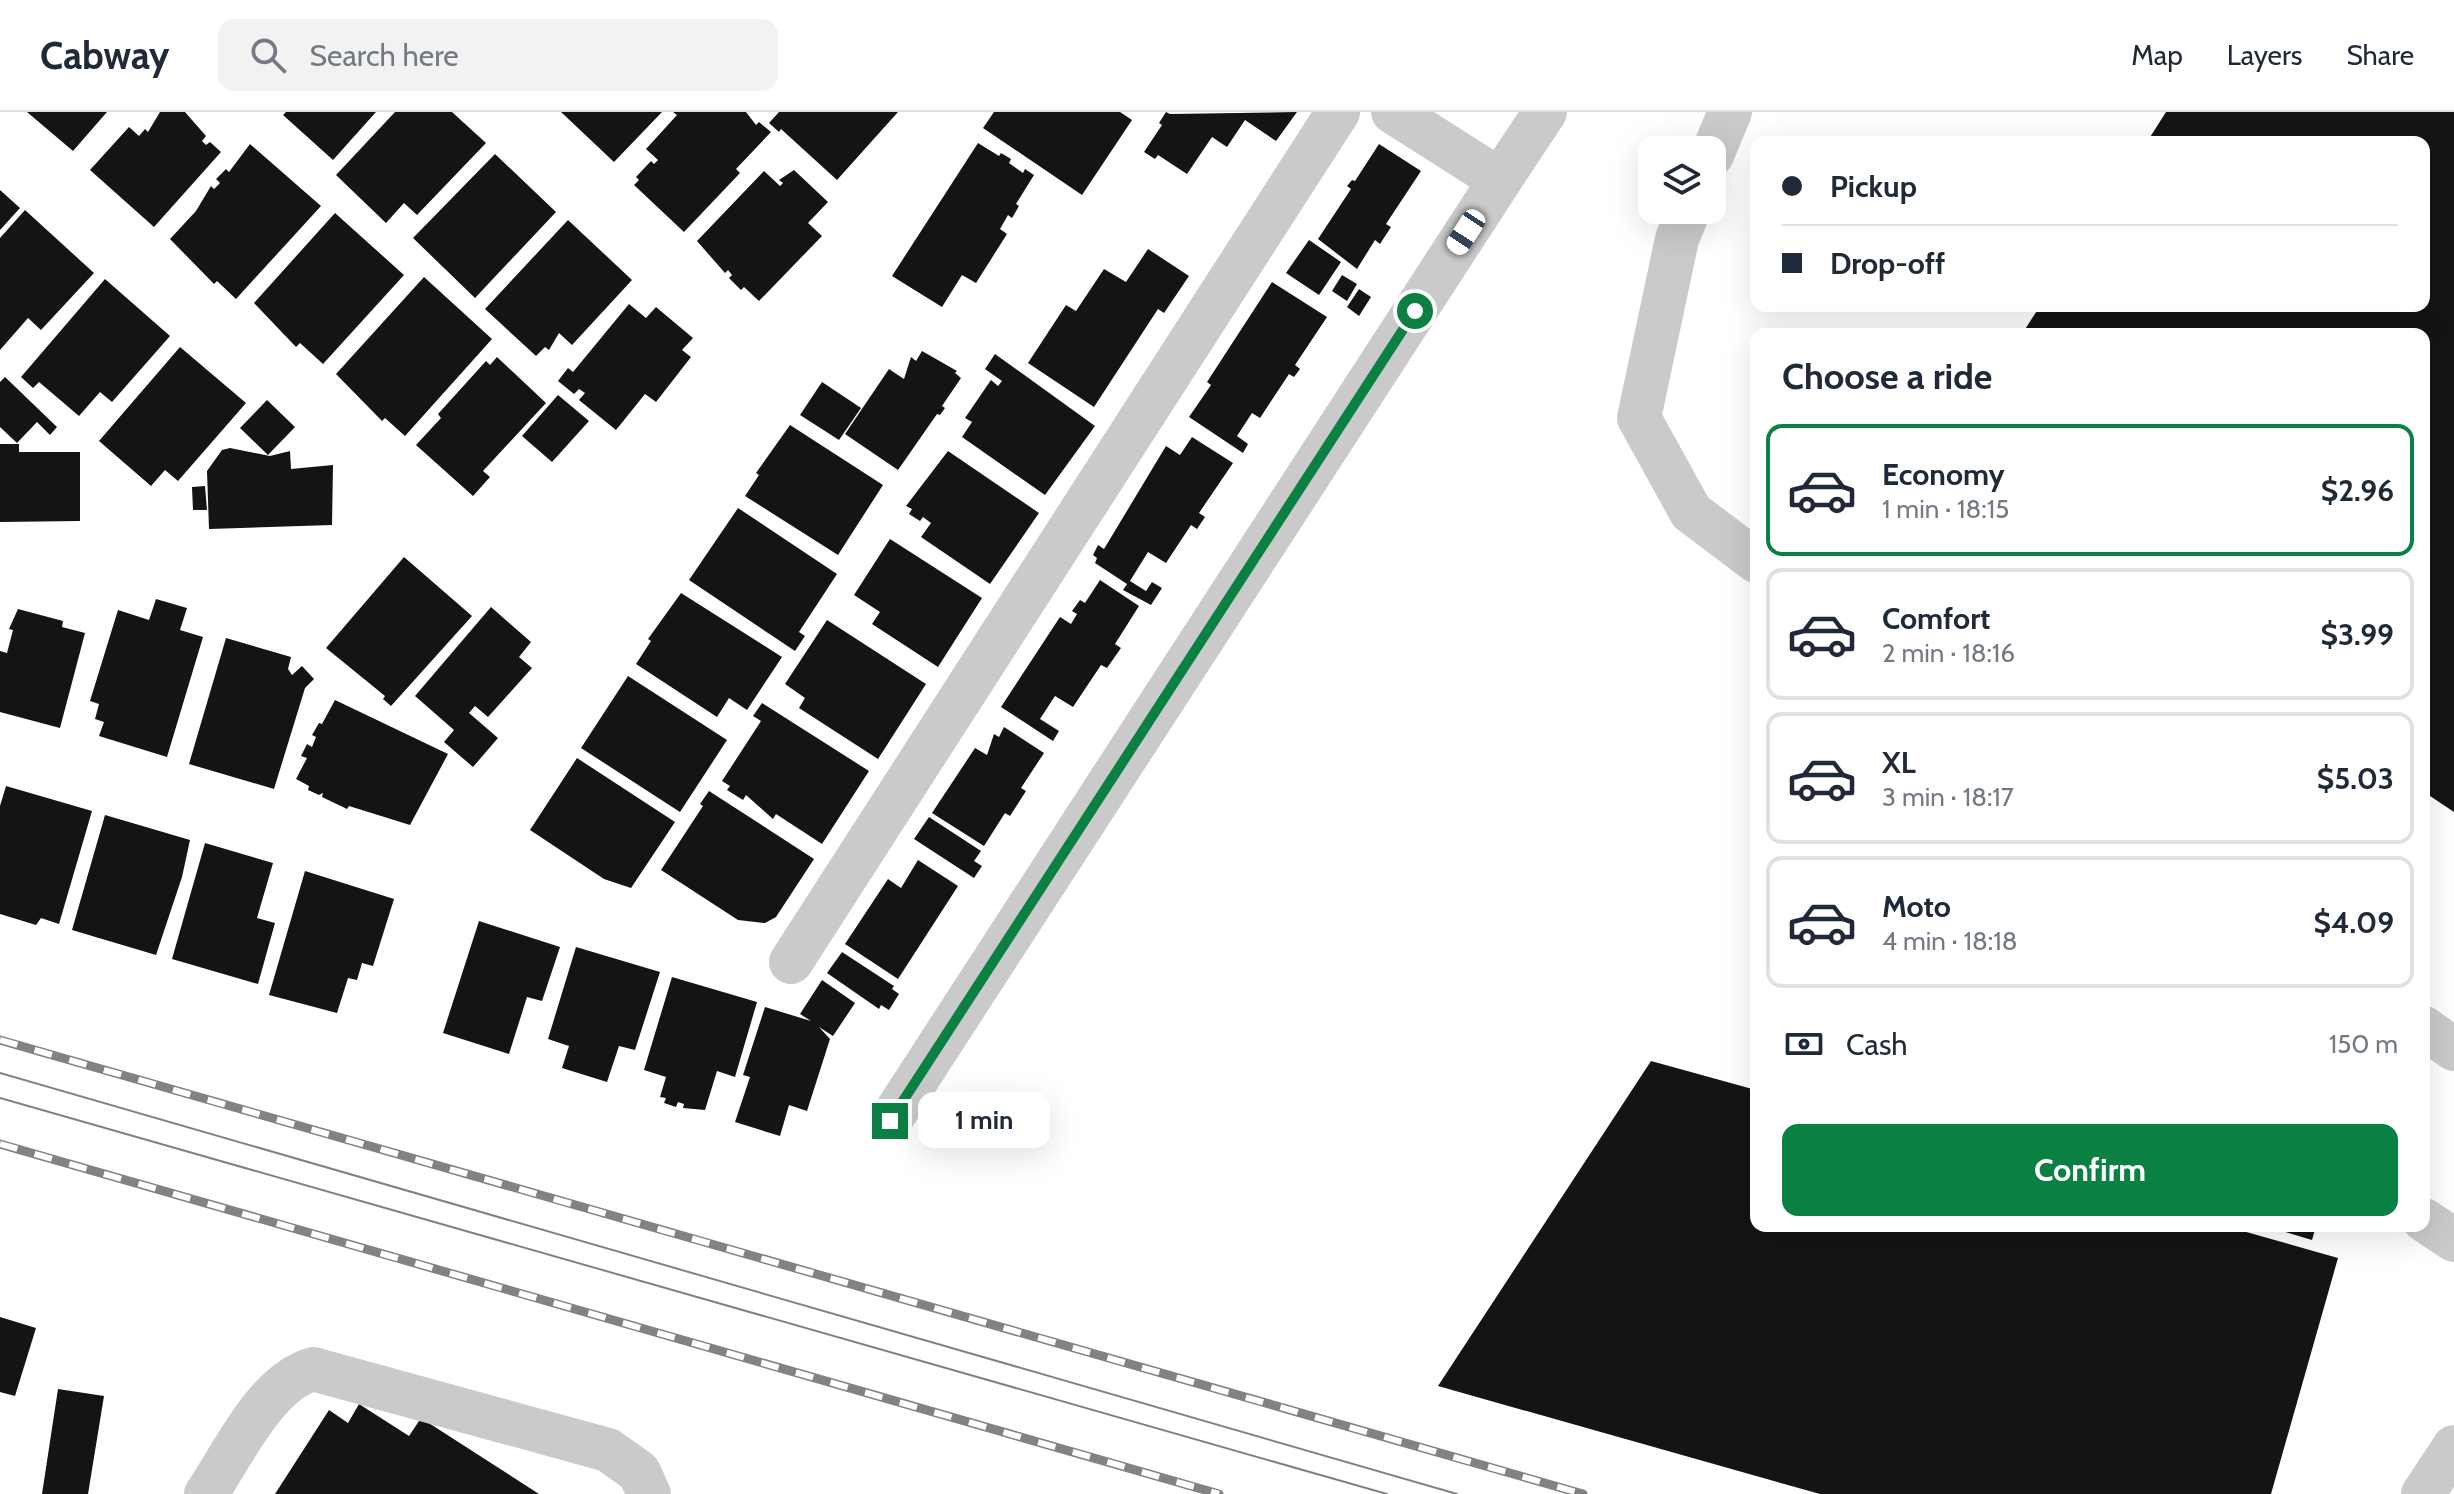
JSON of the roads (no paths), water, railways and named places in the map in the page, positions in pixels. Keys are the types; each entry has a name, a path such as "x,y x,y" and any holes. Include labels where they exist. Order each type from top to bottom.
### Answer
{"street":[{"path":"791,962 1338,112"},
{"path":"1393,112 1500,180"},
{"path":"890,1121 1545,112"},
{"path":"1720,136 1730,112"},
{"path":"1683,224 1677,239 1639,418 1691,512 1750,556"},
{"path":"2430,1032 2454,1049"},
{"path":"2430,1224 2454,1240"},
{"path":"206,1494 275,1390 294,1374 313,1369 608,1450 639,1472 649,1494"},
{"path":"2423,1494 2454,1447"}],"tram line":[{"path":"0,1073 1457,1494"},
{"path":"0,1098 1387,1494"}],"railway":[{"path":"0,1040 1583,1494"},
{"path":"0,1144 1219,1494"}]}
